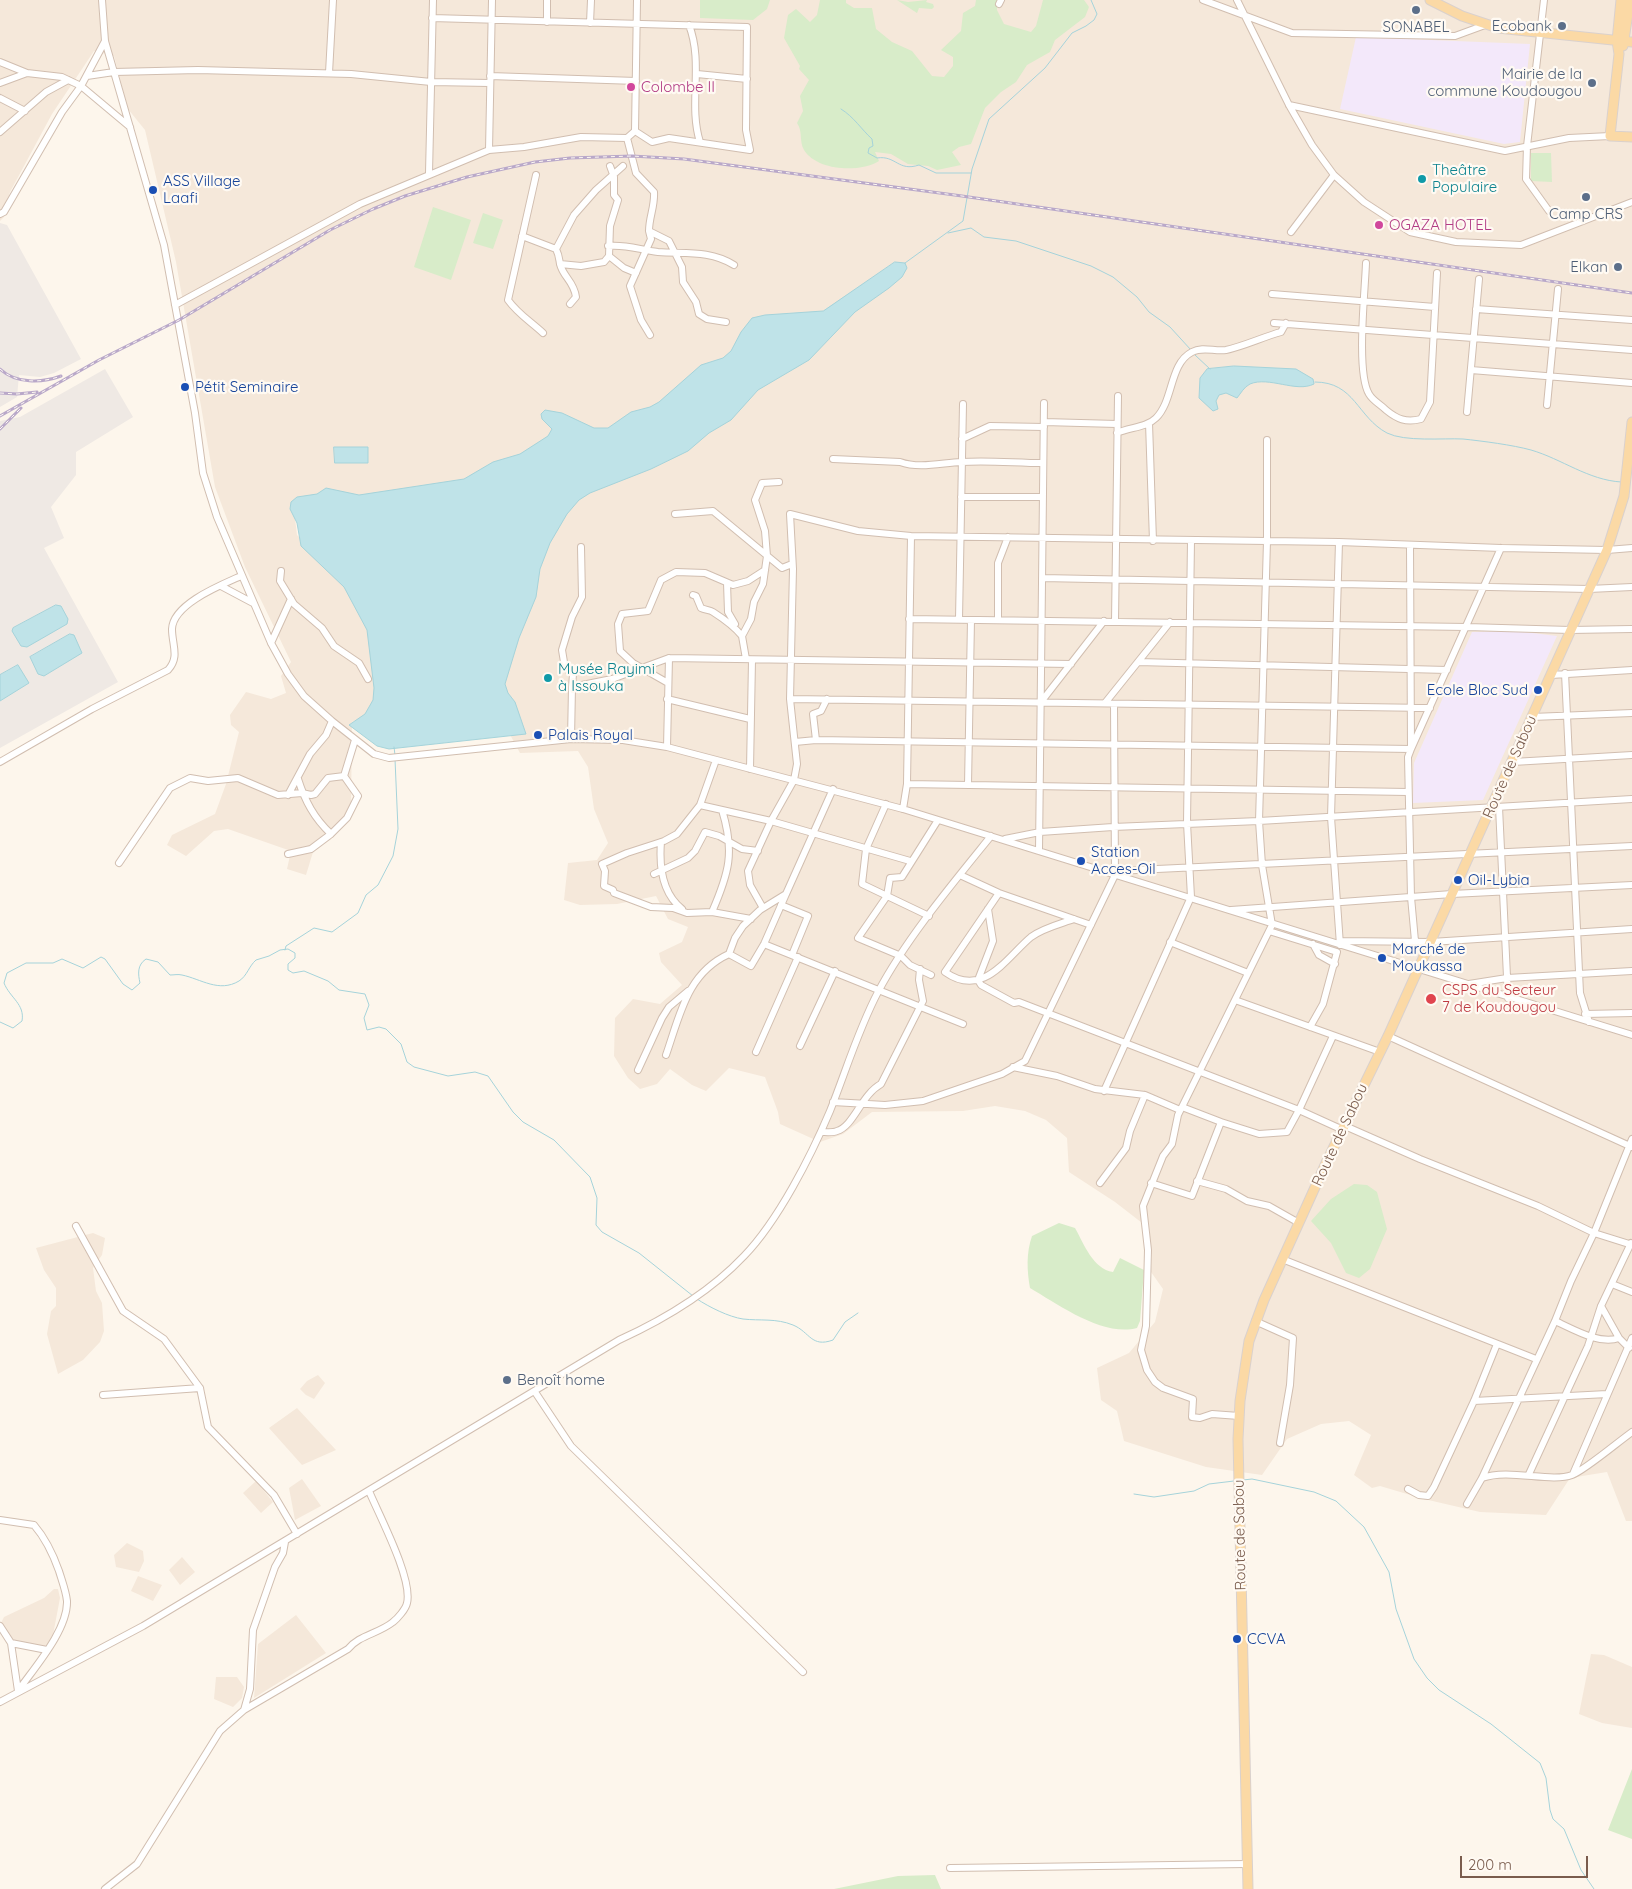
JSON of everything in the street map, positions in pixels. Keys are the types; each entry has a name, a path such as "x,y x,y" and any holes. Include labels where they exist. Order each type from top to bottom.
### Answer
{"main road":[{"path":"1430,0 1485,25 1624,42"},
{"path":"1621,0 1624,42"},
{"path":"1630,0 1624,42 1619,54 1610,136 1632,137"},
{"name":"Route de Sabou","path":"1248,1889 1239,1481 1239,1416 1247,1348 1255,1322 1282,1259 1388,1036 1452,894 1496,807 1532,717 1607,550 1618,521 1627,474 1632,422"}],"street":[{"path":"102,0 105,41 164,246 195,413 203,473 217,517 271,643 298,688 354,740 374,754 390,758 571,739 623,740 666,747 833,789 903,809 1191,897 1337,952 1323,1004 1310,1027"},
{"path":"329,73 333,0"},
{"path":"429,173 433,0"},
{"path":"489,150 492,0"},
{"path":"547,0 547,22"},
{"path":"590,23 591,0"},
{"path":"175,305 360,204 429,173 489,150 524,147 581,137 627,138 635,131 637,0"},
{"path":"1203,0 1292,33 1455,36 1485,25"},
{"path":"1238,0 1289,105 1312,145 1334,175 1364,202 1410,232 1456,242 1521,246 1536,242 1632,202"},
{"path":"1544,0 1542,33 1527,146 1526,178 1549,211"},
{"path":"432,18 747,27 746,130 750,150 669,138 652,142 635,131"},
{"path":"688,26 695,41 697,74 695,127 700,142"},
{"path":"0,214 4,212 62,112 82,86 105,41"},
{"path":"0,62 27,74 62,77 82,86 131,127"},
{"path":"87,76 114,72 198,70 329,73 431,82 490,80 636,81"},
{"path":"0,83 27,74"},
{"path":"697,74 747,79"},
{"path":"0,132 46,92 68,80"},
{"path":"0,98 25,111"},
{"path":"1289,105 1504,151 1569,138 1610,136"},
{"path":"627,138 636,173 654,192 655,205 649,220 648,231 651,239 630,286 641,320 650,335"},
{"path":"560,264 591,265 604,262 609,256 608,246 618,200 614,195 612,186 614,177 610,166"},
{"path":"556,249 574,215 596,190 614,177 623,166"},
{"path":"536,175 508,300 518,314 529,320 543,333"},
{"path":"1291,232 1334,175"},
{"path":"648,231 669,241 682,267 683,282 696,302 699,314 707,318 726,322"},
{"path":"522,236 556,249 560,257 560,264 571,280 575,292 576,297 570,304"},
{"path":"608,246 622,244 657,252 673,251 711,255 734,265"},
{"path":"609,256 624,268 636,272"},
{"path":"1366,264 1362,329 1363,376 1368,393 1391,416 1404,421 1421,419 1429,406 1437,273"},
{"path":"1467,412 1479,279"},
{"path":"1547,405 1558,289"},
{"path":"1272,294 1435,307"},
{"path":"1476,309 1632,320"},
{"path":"1274,322 1632,350"},
{"path":"1117,433 1149,423 1157,417 1166,402 1180,364 1192,352 1206,349 1226,350 1281,332 1286,323"},
{"path":"1471,370 1632,383"},
{"path":"1116,622 1118,396"},
{"path":"1039,851 1044,403"},
{"path":"959,620 963,404"},
{"path":"1149,423 1152,541"},
{"path":"962,439 990,426 1117,424"},
{"path":"1239,1416 1212,1414 1200,1418 1192,1417 1193,1399 1163,1388 1155,1382 1147,1370 1141,1350 1146,1326 1148,1250 1143,1206 1163,1156 1172,1144 1175,1125 1181,1108 1200,1074 1271,928 1262,865 1259,821 1268,440"},
{"path":"833,459 940,465 962,462 1044,463"},
{"path":"742,636 751,619 754,602 763,584 767,556 765,532 755,500 762,483 779,482"},
{"path":"961,497 1043,497"},
{"path":"675,514 713,511 782,568 792,564"},
{"path":"763,908 750,885 748,870 771,821 794,780 797,764 790,699 792,564 790,514 858,531 910,536 1152,541 1339,542 1410,546 1607,550 1632,548"},
{"path":"903,809 907,784 910,536"},
{"path":"998,620 998,563 1008,537"},
{"path":"1104,1091 1191,897 1187,823 1190,541"},
{"path":"1339,542 1331,817 1340,943"},
{"path":"1410,546 1411,749"},
{"path":"571,739 572,674 565,668 562,650 572,617 582,597 581,547"},
{"path":"1415,940 1411,897 1408,757 1502,548"},
{"path":"668,683 625,658 620,651 618,624 622,614 648,611 661,580 676,572 705,573 733,585 748,581 765,570"},
{"path":"281,571 280,581 291,599 322,628 334,646 359,663 368,679"},
{"path":"0,762 92,709 168,670 174,664 176,654 172,628 175,619 183,609 202,596 241,576"},
{"path":"1042,578 1589,589 1632,587"},
{"path":"727,583 728,612 742,636 748,660 750,769"},
{"path":"221,586 253,603"},
{"path":"693,595 696,596 701,608 713,612 720,619 729,622 742,636"},
{"path":"271,643 291,599"},
{"path":"909,619 1570,630 1632,629"},
{"path":"968,785 971,620"},
{"path":"1041,702 1104,622"},
{"path":"1105,703 1170,622"},
{"path":"572,687 612,679 669,658 1071,664"},
{"path":"666,747 669,658"},
{"path":"1138,662 1447,670"},
{"path":"1551,675 1632,670"},
{"path":"1565,673 1580,994 1589,1022"},
{"path":"667,699 750,719"},
{"path":"790,699 1430,708"},
{"path":"816,740 813,714 822,711 827,699"},
{"path":"833,1102 901,1105 923,1101 1002,1074 1025,1060 1116,873 1113,827 1114,704"},
{"path":"1532,717 1632,712"},
{"path":"288,795 310,754 326,734 332,721"},
{"path":"344,776 354,740"},
{"path":"795,742 816,740 1411,749"},
{"path":"1513,762 1632,755"},
{"path":"716,760 700,805 677,834 602,864 606,871 604,886 613,890 614,893 651,907 673,908 687,914 712,912 751,919"},
{"path":"119,863 170,788 182,780 190,778 219,781 238,778 267,793 288,795 302,792 311,795 315,794 328,778 344,776"},
{"path":"288,854 311,849 331,834 347,818 358,796 344,776"},
{"path":"298,779 302,792 316,820 331,834"},
{"path":"907,784 1408,792"},
{"path":"729,954 751,966 764,944 833,789"},
{"path":"1002,840 1040,832 1113,827 1259,821 1632,799"},
{"path":"886,804 866,849 862,884 928,916"},
{"path":"700,805 771,821 910,861"},
{"path":"1496,807 1501,853 1508,998"},
{"path":"712,912 724,886 730,843 722,810"},
{"path":"931,975 910,965 901,956 858,938 887,896 890,878 902,877 910,861 938,820"},
{"path":"654,874 688,858 695,851 705,832 719,836 742,849 758,851"},
{"path":"0,1702 143,1626 619,1340 655,1323 690,1301 732,1268 753,1246 784,1199 821,1132 854,1043 880,989 928,916 991,836"},
{"path":"661,842 660,859 667,893 672,901 687,914"},
{"path":"1116,873 1632,846"},
{"path":"960,875 999,893 1091,925"},
{"path":"1227,910 1452,894 1632,885"},
{"path":"999,893 945,972 966,981 978,980 1001,969 1032,937 1044,930 1074,919"},
{"path":"638,1070 666,1012 689,990 702,971 714,961 729,954 735,938 751,919 763,908 786,894"},
{"path":"756,1052 795,956 808,916 781,905"},
{"path":"978,980 992,941 988,909"},
{"path":"1271,928 1340,943 1466,985 1632,1035"},
{"path":"1340,943 1415,940 1431,942 1632,929"},
{"path":"1170,942 1248,973"},
{"path":"764,944 880,989 963,1024"},
{"path":"1313,944 1320,956 1335,964"},
{"path":"821,1132 837,1131 850,1121 869,1092 881,1084 923,1001 919,980 920,969"},
{"path":"800,1046 835,971"},
{"path":"1466,985 1507,978 1632,972"},
{"path":"978,980 981,985 1007,1000 1299,1110 1538,1206 1594,1233 1631,1244 1601,1306 1588,1346 1529,1474"},
{"path":"666,1055 689,990"},
{"path":"1235,1000 1380,1052"},
{"path":"1585,1014 1632,1013"},
{"path":"1013,1067 1041,1072 1104,1091 1145,1095 1259,1134 1287,1132 1333,1036"},
{"path":"1388,1036 1631,1144 1594,1233 1571,1280 1520,1398 1482,1478 1467,1504"},
{"path":"1100,1183 1126,1148 1130,1131 1145,1095"},
{"path":"1151,1184 1192,1196 1221,1122"},
{"path":"1197,1181 1226,1189 1247,1201 1269,1206 1299,1223"},
{"path":"76,1226 123,1311 164,1339 200,1388 208,1427 274,1495 297,1534"},
{"path":"1282,1259 1536,1360"},
{"path":"1612,1284 1632,1292"},
{"path":"1601,1306 1619,1338 1629,1348"},
{"path":"1554,1321 1590,1336 1607,1340 1619,1338"},
{"path":"1255,1322 1293,1338 1290,1385 1280,1443"},
{"path":"1572,1475 1632,1338"},
{"path":"1408,1489 1419,1495 1428,1496 1474,1401 1497,1344"},
{"path":"103,1395 200,1388"},
{"path":"535,1392 571,1446 803,1672"},
{"path":"1474,1401 1607,1394"},
{"path":"1482,1478 1529,1474 1559,1477 1572,1475 1632,1432"},
{"path":"105,1889 137,1864 220,1731 244,1710 348,1649 355,1640 372,1634 394,1621 407,1604 406,1576 369,1490"},
{"path":"0,1520 34,1525 45,1537 56,1561 67,1602 62,1625 18,1691"},
{"path":"244,1710 250,1689 253,1630 275,1567 283,1554 285,1542"},
{"path":"0,1626 11,1643 18,1691"},
{"path":"11,1643 47,1650"},
{"path":"950,1868 1248,1864"}],"shaded area":[{"path":"0,0 1632,0 1632,1521 1626,1521 1607,1472 1570,1478 1546,1515 1480,1512 1424,1499 1380,1486 1372,1488 1354,1475 1371,1435 1349,1421 1321,1424 1287,1439 1262,1475 1206,1467 1124,1441 1117,1411 1101,1400 1097,1368 1129,1353 1155,1322 1163,1289 1151,1272 1152,1256 1146,1226 1115,1202 1069,1172 1067,1138 1046,1120 1025,1111 995,1106 963,1111 872,1112 843,1134 820,1142 780,1124 778,1112 765,1077 729,1068 706,1091 692,1085 670,1069 657,1084 640,1089 628,1078 614,1056 615,1018 633,999 660,1004 682,985 661,962 659,953 682,942 688,927 668,919 656,896 617,904 580,905 564,900 568,863 597,860 608,843 594,809 588,767 578,751 520,753 502,720 487,491 293,502 297,535 355,592 368,622 369,643 380,694 372,716 352,722 351,809 313,852 306,875 287,869 291,851 228,829 214,831 186,856 167,845 172,835 215,814 226,784 239,732 231,725 230,715 246,692 271,699 286,693 281,676 291,662 245,567 215,487 176,262 145,130 128,109 114,56 94,51 52,114 10,192 4,217 0,221"},
{"path":"1356,37 1530,44 1520,142 1504,144 1340,109"},
{"path":"0,223 7,225 81,359 54,373 40,377 19,375 17,397 0,407"},
{"path":"105,369 133,417 76,452 76,475 51,507 64,538 44,548 118,682 0,748 0,421 20,417"},
{"path":"1516,631 1557,636 1483,800 1413,803 1414,763 1472,632"},
{"path":"93,1233 105,1238 102,1255 93,1268 96,1291 102,1303 104,1331 100,1342 83,1360 58,1374 47,1334 51,1311 56,1306 56,1288 44,1270 36,1248"},
{"path":"318,1375 325,1383 314,1399 300,1389 307,1381"},
{"path":"297,1408 336,1450 302,1465 269,1428"},
{"path":"302,1479 321,1506 295,1520 289,1488"},
{"path":"256,1481 273,1502 261,1513 243,1493"},
{"path":"127,1543 143,1551 144,1561 139,1572 116,1567 114,1555"},
{"path":"182,1557 195,1572 180,1585 169,1570"},
{"path":"138,1576 162,1585 153,1601 131,1591"},
{"path":"54,1589 58,1589 60,1598 53,1635 48,1644 41,1648 18,1643 12,1639 1,1623 4,1617 44,1598"},
{"path":"296,1615 326,1653 254,1698 258,1644"},
{"path":"1591,1654 1604,1655 1632,1667 1632,1728 1602,1723 1579,1714"},
{"path":"216,1677 237,1677 244,1687 242,1698 233,1707 214,1699"}],"green space":[{"path":"700,0 770,0 767,9 753,20 700,18"},
{"path":"820,0 846,0 846,3 854,8 872,8 876,29 892,42 912,51 932,76 944,77 953,66 953,57 941,50 961,31 963,13 975,6 976,0 997,0 997,10 1004,24 1031,32 1036,26 1043,0 1084,0 1089,7 1085,17 1055,40 1050,52 1027,65 1016,82 1001,92 985,108 971,144 959,147 952,152 961,165 937,170 928,166 908,164 891,154 875,152 879,161 871,165 839,168 819,162 810,157 804,150 797,123 803,111 800,96 809,80 799,69 800,66 784,38 788,15 796,9 810,22 817,15"},
{"path":"897,0 908,2 927,0 926,2 933,4 934,7 932,9 919,8 917,13"},
{"path":"1531,153 1551,153 1552,182 1531,181"},
{"path":"433,207 471,220 451,280 414,267"},
{"path":"483,213 503,220 493,249 473,243"},
{"path":"1354,1184 1367,1185 1377,1192 1387,1229 1370,1269 1359,1278 1346,1273 1331,1243 1311,1221 1331,1199"},
{"path":"1059,1223 1075,1228 1090,1255 1106,1270 1113,1272 1120,1258 1144,1270 1140,1321 1137,1328 1124,1330 1096,1324 1030,1288 1028,1262 1032,1236"},
{"path":"1632,1769 1632,1839 1608,1830"},
{"path":"935,1875 941,1889 834,1889 898,1876"}],"water":[{"path":"895,262 905,263 907,268 902,277 855,312 809,360 758,390 731,420 709,433 688,451 651,469 590,493 579,500 567,514 550,543 540,569 536,597 519,638 505,684 508,693 515,702 526,734 389,749 377,746 349,725 365,714 373,700 374,688 367,630 344,587 301,546 297,523 290,509 291,502 297,497 317,494 326,488 359,495 464,479 493,462 520,454 548,436 552,429 542,419 541,414 545,410 562,413 594,428 608,428 631,412 650,407 659,402 701,365 723,358 731,351 741,332 752,318 765,315 823,311"},
{"path":"1234,366 1296,369 1313,379 1314,384 1299,387 1257,382 1244,388 1237,398 1226,393 1219,395 1216,401 1218,409 1213,411 1199,398 1200,378 1207,369"},
{"path":"334,447 368,447 368,463 335,463"},
{"path":"56,605 61,606 68,619 67,624 27,647 21,646 12,631 13,628"},
{"path":"70,634 74,635 82,653 44,676 38,674 30,657"},
{"path":"18,665 29,683 0,701 0,675"}],"waterway":[{"path":"905,263 963,221 972,169 989,119 1045,68 1072,33 1094,20 1097,14 1091,0"},
{"path":"841,109 854,119 872,139 873,146 869,148 868,153 877,158 889,159 906,166 919,165 936,173 971,173"},
{"path":"948,233 971,228 984,237 1016,241 1091,266 1113,277 1137,297 1149,312 1170,327 1191,350"},
{"path":"1195,355 1210,369"},
{"path":"1315,382 1339,388 1377,426 1395,436 1414,439 1463,439 1515,446 1542,454 1597,477 1621,482"},
{"path":"394,747 395,755"},
{"path":"285,950 286,946 314,928 332,932 358,913 366,895 378,885 393,856 398,829 395,759"},
{"path":"0,1022 13,1028 22,1021 19,1005 4,983 7,973 26,963 53,963 62,959 83,968 101,957 105,959 123,984 132,990 140,983 140,967 146,959 158,962 170,975 182,975 210,984 224,986 242,979 256,960 280,950 288,949 295,953 295,958 288,964 288,970 293,973 304,971 328,981 339,990 365,994 369,1005 364,1018 367,1030 379,1027 386,1029 401,1044 407,1062 414,1067 448,1076 475,1072 488,1076 513,1112 523,1122 554,1140 590,1177 597,1198 596,1225 602,1232 639,1253 693,1296"},
{"path":"697,1299 737,1318 774,1321 793,1325 815,1341 820,1342 833,1340 845,1322 858,1313"},
{"path":"1243,1480 1252,1479 1314,1492 1336,1501 1364,1527 1389,1572 1396,1609 1414,1659 1427,1678 1439,1690 1491,1724 1540,1763 1546,1778 1553,1819 1564,1829 1581,1870 1594,1889"},
{"path":"1134,1494 1154,1497 1194,1491 1209,1484 1234,1481"}],"railway":[{"path":"0,416 99,360 179,320 330,230 373,209 405,196 467,177 535,162 570,158 632,156 684,159 962,196 1632,293"},
{"path":"0,369 6,374 29,381 46,380 61,376"},
{"path":"0,393 37,392"},
{"path":"0,429 21,408"}],"place":[{"name":"SONABEL","path":"1416,10"},
{"name":"Ecobank","path":"1562,26"},
{"name":"Mairie de la commune Koudougou","path":"1592,83"},
{"name":"Colombe II","path":"631,87"},
{"name":"Theâtre Populaire","path":"1422,179"},
{"name":"ASS Village Laafi","path":"153,190"},
{"name":"Camp CRS","path":"1586,197"},
{"name":"OGAZA HOTEL","path":"1379,225"},
{"name":"Elkan","path":"1618,267"},
{"name":"Pétit Seminaire","path":"185,387"},
{"name":"Musée Rayimi à Issouka","path":"548,678"},
{"name":"Ecole Bloc Sud","path":"1538,690"},
{"name":"Palais Royal","path":"538,735"},
{"name":"Station Acces-Oil","path":"1081,861"},
{"name":"Oil-Lybia","path":"1458,880"},
{"name":"Marché de Moukassa","path":"1382,958"},
{"name":"CSPS du Secteur 7 de Koudougou","path":"1431,999"},
{"name":"Benoît home","path":"507,1380"},
{"name":"CCVA","path":"1237,1639"}]}
